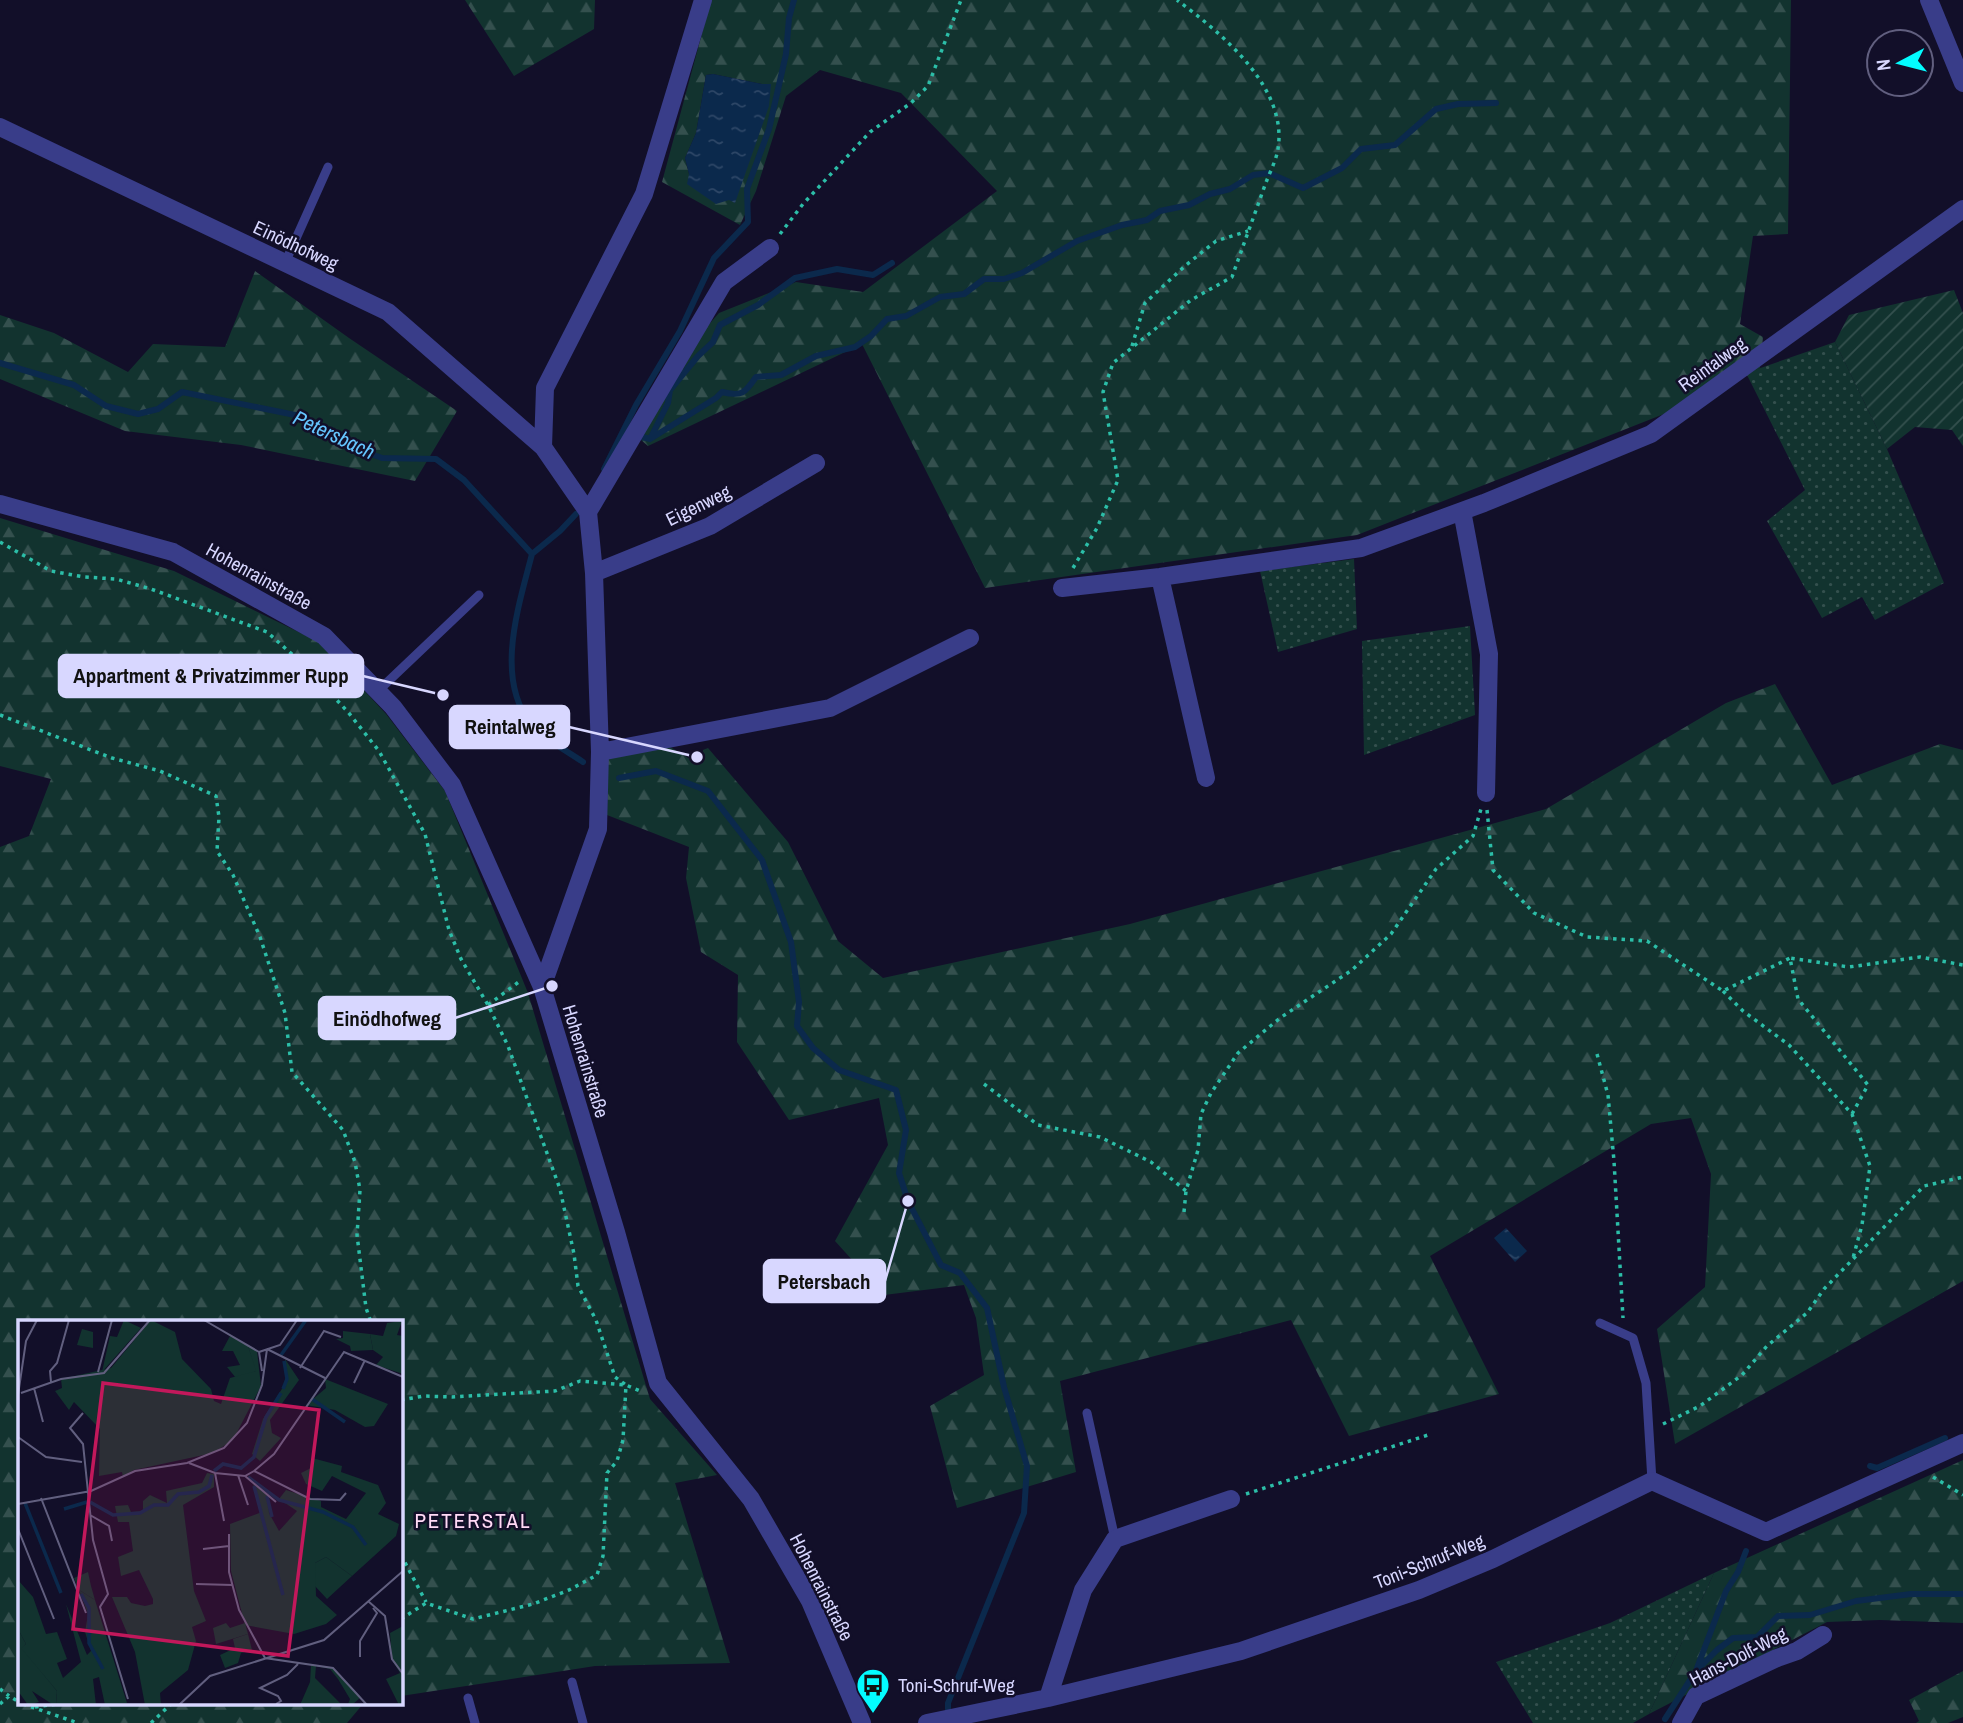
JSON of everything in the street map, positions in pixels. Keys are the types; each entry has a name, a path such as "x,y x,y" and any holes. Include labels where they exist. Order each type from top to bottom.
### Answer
{"street":[{"path":"543,447 545,388 644,194 703,0"},
{"path":"1929,0 1963,83"},
{"name":"Einödhofweg","path":"0,128 388,312 543,447 588,512 594,573 600,752 598,828 539,979"},
{"name":"Reintalweg","path":"1062,588 1361,548 1462,511 1651,435 1963,209"},
{"path":"588,512 724,282 770,248"},
{"name":"Eigenweg","path":"594,573 710,526 816,463"},
{"name":"Hohenrainstraße","path":"0,504 173,552 324,636 393,707 452,785 539,979 616,1232 658,1383 751,1499 810,1601 862,1723"},
{"path":"1462,511 1489,654 1486,793"},
{"path":"1160,577 1206,778"},
{"path":"600,752 830,708 970,638"},
{"path":"1653,1481 1766,1532 1963,1443"},
{"name":"Toni-Schruf-Weg","path":"927,1723 1048,1698 1241,1651 1419,1590 1493,1559 1653,1481"},
{"path":"1048,1698 1083,1590 1115,1539 1231,1499"},
{"name":"Hans-Dolf-Weg","path":"1681,1723 1696,1696 1797,1651 1823,1635"}],"lane":[{"path":"285,263 328,167"},
{"path":"378,691 479,595"},
{"path":"1600,1323 1633,1338 1646,1383 1653,1481"},
{"path":"1087,1413 1115,1539"},
{"path":"572,1682 583,1723"},
{"path":"468,1698 475,1723"}],"path":[{"path":"770,248 803,204 870,132 911,103 928,86 961,0"},
{"path":"1062,588 1097,528 1118,480 1103,392 1113,363 1191,300 1232,277 1278,150 1277,119 1262,82 1234,48 1207,22 1177,0"},
{"path":"1132,348 1145,303 1216,241 1248,231"},
{"path":"0,542 51,571 127,583 267,632 303,664 380,751 425,834 449,930 461,959 508,1046 561,1189 578,1286 596,1320 615,1377 626,1385"},
{"path":"0,715 112,758 160,771 216,796 219,817 217,851 233,875 260,937 285,1013 292,1072 343,1129 355,1162 360,1190 357,1236 366,1308 370,1320"},
{"path":"1486,793 1493,870 1534,913 1587,937 1647,941 1723,991 1743,1011 1789,1045 1852,1114 1870,1166 1862,1225 1853,1261"},
{"path":"1184,1212 1186,1191 1198,1150 1200,1114 1238,1053 1280,1018 1352,970 1391,934 1436,869 1473,836 1486,793"},
{"path":"1723,991 1790,958 1849,967 1920,957 1963,965"},
{"path":"1790,958 1798,999 1868,1085 1852,1114"},
{"path":"488,1005 507,989 539,979"},
{"path":"1597,1054 1608,1095 1624,1334"},
{"path":"984,1084 1038,1125 1100,1137 1151,1162 1186,1191"},
{"path":"1649,1431 1700,1406 1742,1375 1767,1346 1807,1313 1824,1289 1924,1186 1963,1177"},
{"path":"402,1400 425,1396 555,1391 580,1381 626,1385"},
{"path":"402,1557 426,1603 473,1619 533,1604 569,1590 597,1574 603,1556 607,1473 617,1461 623,1440 626,1385"},
{"path":"1231,1499 1428,1435"},
{"path":"1913,1466 1963,1495"},
{"path":"402,1618 426,1603"},
{"path":"0,1689 18,1701"},
{"path":"0,1704 9,1696"},
{"path":"30,1706 78,1723"},
{"path":"33,1707 41,1706"},
{"path":"151,1723 170,1706"}],"green space":[{"path":"465,0 595,0 594,29 514,76"},
{"path":"711,0 1791,0 1788,234 1753,236 1740,324 1763,337 1760,368 1669,412 1357,535 985,588 862,344 648,446 634,434 676,362 719,313 796,282 863,292 997,191 901,93 820,70 786,96 756,191 740,225 662,182","holes":["706,75 771,84 689,174 685,158 696,133"]},
{"path":"255,271 457,411 415,481 241,445 125,431 0,379 0,315 54,333 128,372 153,344 225,347"},
{"path":"1954,290 1963,313 1963,446 1952,430 1915,427 1887,449 1835,342 1849,315"},
{"path":"1835,342 1887,449 1944,583 1875,620 1862,597 1822,618 1767,521 1805,490 1746,373"},
{"path":"0,518 174,571 319,642 386,714 445,791 528,993 650,1399 717,1475 675,1483 730,1663 595,1666 402,1696 402,1320 18,1320 18,1706 361,1706 347,1723 0,1723 0,847 29,836 51,779 0,766"},
{"path":"1354,559 1357,629 1278,652 1260,571"},
{"path":"1470,626 1475,715 1364,755 1362,641"},
{"path":"1775,684 1832,785 1940,744 1963,750 1963,1281 1675,1444 1657,1329 1705,1287 1711,1174 1691,1118 1651,1124 1430,1256 1499,1394 1349,1436 1291,1320 1060,1381 1076,1472 957,1508 930,1406 984,1375 976,1318 964,1285 884,1295 835,1241 888,1145 879,1098 789,1120 737,1042 738,975 701,952 686,878 689,847 607,815 608,757 664,743 693,761 702,760 703,750 708,748 788,842 838,941 883,978 1130,924 1546,809 1726,703"},
{"path":"1963,1460 1963,1623 1880,1620 1827,1622 1649,1714 1714,1573"},
{"path":"1714,1573 1649,1714 1633,1723 1533,1723 1496,1662 1610,1623"},
{"path":"1963,1671 1963,1717 1948,1723 1916,1723 1919,1721 1909,1700"}],"water":[{"path":"706,75 771,84 769,106 735,203 729,200 716,204 687,184 689,174 685,158 696,133"},
{"path":"1506,1228 1527,1251 1515,1262 1494,1238"}],"waterway":[{"path":"604,469 636,405 680,331 714,258 748,222 747,189 769,129 786,54 789,18 794,0"},
{"path":"642,437 650,439 722,392 739,394 746,390 756,377 781,375 816,356 855,347 871,336 887,319 906,316 940,297 964,294 984,279 1004,279 1022,273 1077,241 1122,225 1147,220 1160,211 1189,205 1210,194 1230,189 1253,175 1269,173 1303,188 1342,168 1361,149 1395,145 1436,109 1458,104 1496,103"},
{"path":"650,439 668,403 670,390 713,342 720,325 758,305 795,278 837,269 873,275 892,263"},
{"name":"Petersbach","path":"0,363 74,385 106,406 138,414 158,409 182,392 300,416 355,448 382,458 436,459 464,480 532,554 516,618 512,663 514,685 520,706 531,724 549,740 583,762"},
{"path":"532,554 576,514"},
{"name":"Petersbach","path":"619,778 656,771 708,791 762,860 791,942 799,1002 797,1026 813,1048 839,1070 896,1090 906,1130 899,1173 908,1201 941,1265 960,1273 987,1308 1004,1387 1027,1466 1024,1513 948,1703 948,1711"},
{"path":"1870,1466 1877,1468 1945,1438"},
{"path":"1697,1668 1726,1591 1738,1572 1746,1551"},
{"path":"1665,1719 1696,1671 1717,1650 1733,1638 1757,1637 1778,1616 1810,1615 1856,1601 1911,1594 1963,1594"}],"place":[{"name":"Appartment & Privatzimmer Rupp","path":"443,695"},
{"name":"Reintalweg","path":"697,757"},
{"name":"Einödhofweg","path":"552,986"},
{"name":"Petersbach","path":"908,1201"},
{"name":"Toni-Schruf-Weg","path":"873,1715"}],"district":[{"name":"PETERSTAL","path":"473,1521"}]}
